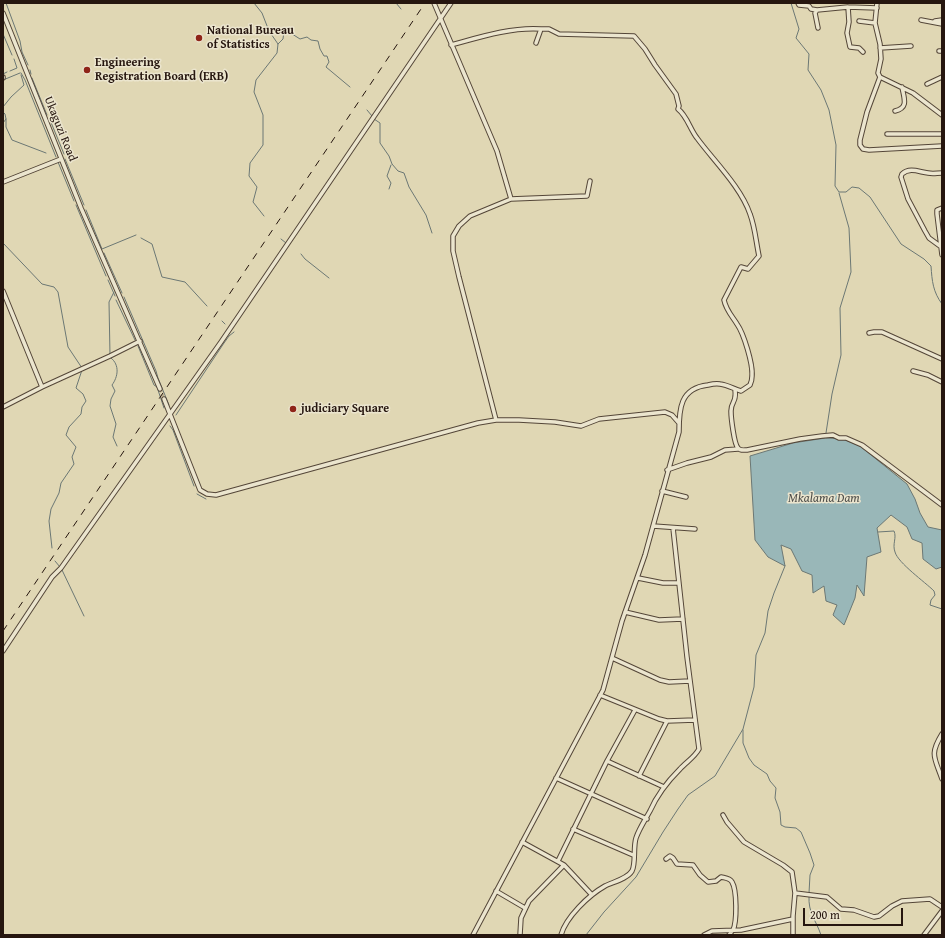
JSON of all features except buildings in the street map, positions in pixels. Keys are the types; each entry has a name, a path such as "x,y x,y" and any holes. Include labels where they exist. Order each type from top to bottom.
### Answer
{"street":[{"path":"434,3 497,151 511,199"},
{"path":"3,651 52,577 61,568 221,342 451,3"},
{"path":"798,3 799,5 809,6 811,9 817,10 848,7 877,8"},
{"path":"877,3 875,23 880,48 881,59 878,73 880,77 868,112 860,144 863,149 869,150 942,146"},
{"path":"848,7 850,22 847,33 850,46 859,48 863,52"},
{"path":"817,10 818,28"},
{"name":"Ukaguzi Road","path":"3,13 99,252 140,341 160,389"},
{"path":"921,20 942,24"},
{"path":"932,22 942,20"},
{"path":"859,21 875,23"},
{"path":"452,45 514,30 530,28 550,29 559,34 634,36 645,49 676,94 679,106 678,109 696,136 721,166 745,203 750,213 759,256 748,269 741,267 724,300 726,308 739,326 751,361 752,376 750,385 741,391 718,384 701,385 692,389 685,396 679,416 679,432 667,470 653,526 638,578 625,612 609,670 600,695 474,935"},
{"path":"536,43 541,29"},
{"path":"880,48 910,46"},
{"path":"880,77 913,93 942,115"},
{"path":"927,84 942,77"},
{"path":"894,111 900,110 903,107 902,87"},
{"path":"887,134 942,134"},
{"path":"3,182 61,159"},
{"path":"940,246 929,238 925,231 908,199 901,177 902,174 910,170 928,173 942,173"},
{"path":"496,420 459,277 453,250 453,236 459,226 470,216 511,199 587,196 590,181"},
{"path":"942,208 937,211 942,256"},
{"path":"3,291 42,387"},
{"path":"869,333 882,332 942,359"},
{"path":"3,407 140,341"},
{"path":"913,371 928,375 942,382"},
{"path":"735,390 736,397 731,411 735,443 738,449"},
{"path":"164,399 200,490 207,494 216,495 478,423 496,420 548,422 581,426 587,425 599,419 665,412 672,415 679,423"},
{"path":"667,470 711,457 725,450 747,450 800,439 834,435 839,438 846,438 862,446 942,505"},
{"path":"662,491 686,497"},
{"path":"653,526 695,529"},
{"path":"561,935 567,922 592,895 631,872 636,838 639,830 647,819 649,812 664,787 680,768 696,754 698,749 673,528"},
{"path":"638,578 663,583 679,583"},
{"path":"625,612 659,620 683,619"},
{"path":"612,658 660,680 669,682 690,681"},
{"path":"600,695 666,721 695,720"},
{"path":"558,861 607,761 635,710"},
{"path":"639,776 666,721"},
{"path":"942,734 941,739 934,746 934,752 942,779"},
{"path":"607,761 664,787"},
{"path":"556,778 647,819"},
{"path":"723,815 744,842 788,869 794,878 795,893 792,935"},
{"path":"573,829 634,855"},
{"path":"522,842 564,865 592,895"},
{"path":"666,859 670,856 677,864 693,865 700,876 708,882 716,882 721,877 731,880 737,900 733,931 729,935"},
{"path":"520,935 521,918 525,908 536,893 564,865"},
{"path":"496,891 525,908"},
{"path":"795,893 827,897 842,909 854,910 874,917 879,916 896,903 908,900 919,901 930,899 942,907"},
{"path":"924,935 942,911"},
{"path":"704,935 712,931 733,931 792,919"}],"water":[{"name":"Mkalama Dam","path":"826,438 843,439 860,446 907,484 928,527 942,530 942,567 936,569 923,559 922,543 912,539 907,527 891,515 877,528 881,552 867,557 864,596 857,585 855,598 844,625 833,615 837,605 826,601 824,586 813,593 812,575 802,571 791,549 781,545 785,566 768,557 755,540 750,456 793,443"}],"waterway":[{"path":"6,3 20,41 22,52 28,65"},
{"path":"254,3 262,13 269,31 278,44 277,53 256,80 254,92 263,115 263,145 250,163 249,176 257,187 253,202 264,216"},
{"path":"396,3 401,9"},
{"path":"791,3 799,29 796,38 809,54 808,70 821,90 829,110 836,145 835,186 839,192 846,192 852,187 859,188 870,197 901,244 924,259 931,266 934,286 942,304"},
{"path":"278,44 283,39 284,31 289,32 300,39 307,37 311,40 318,41 320,49 324,56 327,56 329,62 326,67 350,87"},
{"path":"3,34 12,55"},
{"path":"10,71 17,68 14,59"},
{"path":"30,70 31,74"},
{"path":"3,74 7,72"},
{"path":"3,80 20,73"},
{"path":"21,73 56,157"},
{"path":"3,107 24,85 21,75"},
{"path":"32,78 47,115"},
{"path":"367,110 372,116"},
{"path":"3,112 6,119 3,123"},
{"path":"6,119 6,127 12,140 46,153"},
{"path":"374,119 380,123 380,143 389,156 392,164 398,171 404,173 409,187 426,215 432,233"},
{"path":"50,120 64,154"},
{"path":"65,159 84,205"},
{"path":"58,162 74,201"},
{"path":"389,189 391,183 387,176 391,165"},
{"path":"826,433 832,394 841,355 840,308 851,272 849,228 839,193"},
{"path":"76,205 106,276"},
{"path":"86,210 102,249 136,235"},
{"path":"141,238 152,244 162,277 185,282 207,306"},
{"path":"281,239 286,243"},
{"path":"3,243 42,284 54,287 58,292 68,347 82,368"},
{"path":"104,253 122,293"},
{"path":"301,254 329,278"},
{"path":"108,280 115,296"},
{"path":"110,355 109,302 114,292"},
{"path":"124,297 169,405"},
{"path":"116,300 135,340"},
{"path":"222,321 225,324"},
{"path":"176,415 224,343 234,332"},
{"path":"138,346 154,385 157,387 164,408"},
{"path":"111,358 116,364 117,368 117,375 112,385 115,391 111,399 110,406 116,424 113,437 117,446"},
{"path":"52,548 49,521 51,509 59,493 61,483 74,464 72,457 76,447 66,435 69,427 81,414 82,407 86,401 83,394 76,388 82,370"},
{"path":"170,426 173,430 194,486"},
{"path":"197,494 206,499"},
{"path":"878,532 894,531 894,549 897,556 906,567 934,591 935,595 931,600 930,605 942,609"},
{"path":"55,561 60,567"},
{"path":"586,935 604,912 636,877 663,832 688,795 715,776 743,729 754,687 756,655 765,633 768,611 785,566"},
{"path":"62,570 84,616"},
{"path":"743,730 743,743 749,758 754,765 767,774 770,781 776,788 775,798 780,812 781,825 796,828 801,832 810,853 814,865 810,875 809,893"},
{"path":"809,896 811,912 821,935"}],"tunnel":[{"path":"160,389 164,399"}],"railway":[{"path":"3,631 425,3"}],"place":[{"name":"National Bureau of Statistics","path":"199,38"},
{"name":"Engineering Registration Board (ERB)","path":"87,70"},
{"name":"judiciary Square","path":"293,409"}]}
